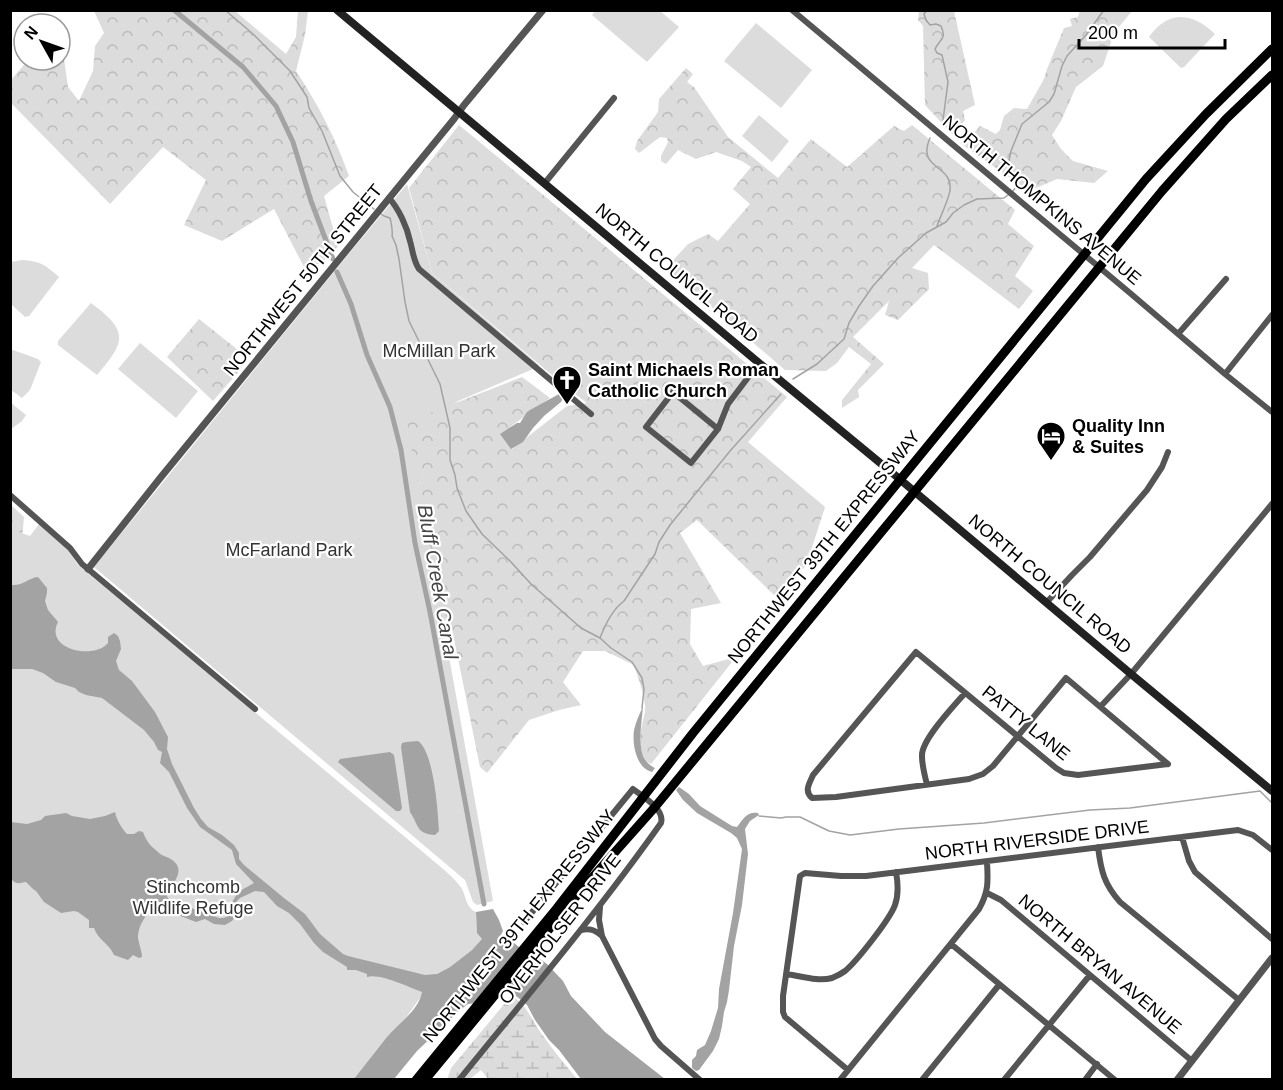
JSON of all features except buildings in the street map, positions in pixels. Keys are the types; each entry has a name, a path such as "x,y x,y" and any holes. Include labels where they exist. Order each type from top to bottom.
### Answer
{"highway":[{"name":"NORTHWEST 39TH EXPRESSWAY","path":"425,1080 534,941 642,796 1146,179 1229,90 1272,49"},
{"name":"NORTHWEST 39TH EXPRESSWAY","path":"416,1080 534,941 655,807 1098,267 1202,144 1272,75"},
{"path":"1188,133 1202,144"}],"main road":[{"name":"NORTH COUNCIL ROAD","path":"336,10 915,491 1131,674 1271,787"}],"street":[{"name":"NORTHWEST 50TH STREET","path":"88,569 543,10"},
{"name":"NORTH THOMPKINS AVENUE","path":"792,10 1272,412"},
{"path":"544,184 614,99"},
{"path":"388,198 394,204 403,223 419,269 591,414"},
{"path":"1178,334 1226,279"},
{"path":"1225,374 1272,315"},
{"path":"718,429 673,392 646,427 692,463 718,429 728,404 759,363"},
{"path":"1046,603 1090,557 1147,490 1162,467 1168,452"},
{"path":"10,495 70,548 88,569 255,709"},
{"path":"965,693 923,746 921,755 927,785 969,779 983,774 993,766 1066,678 1101,706 1131,674 1272,504"},
{"name":"PATTY LANE","path":"927,785 819,798 812,798 807,790 813,775 916,652 1064,773 1077,775 1168,764 1101,706"},
{"path":"524,922 633,789 655,807"},
{"name":"OVERHOLSER DRIVE","path":"459,1080 629,868 661,823 662,814 655,807"},
{"name":"NORTH RIVERSIDE DRIVE","path":"786,974 800,876 805,873 841,876 896,872 1238,830 1253,835 1272,850"},
{"path":"1182,837 1189,861 1201,879 1272,939"},
{"path":"1098,847 1104,878 1120,902 1239,1000"},
{"path":"840,1080 979,909 987,893 987,862"},
{"path":"848,1070 785,1017 782,1004 786,974 820,980 829,979 844,972 895,907 898,897 896,872"},
{"name":"NORTH BRYAN AVENUE","path":"987,893 1001,900 1192,1061"},
{"path":"600,906 599,920 602,936 655,1039 700,1080"},
{"path":"581,930 586,928 593,930 602,936"},
{"path":"951,944 1115,1080"},
{"path":"1177,1080 1272,958"},
{"path":"1004,1080 1090,975"},
{"path":"922,1080 999,985"},
{"path":"1084,1080 1097,1064"}],"green space":[{"path":"1080,10 1132,11 1114,33 1103,66 1076,87 1052,135 1073,161 1108,171 1094,183 1057,179 1029,191 960,143 968,140 980,126 996,134 1000,130 1004,116 1014,108 1027,109 1044,79 1064,28 1072,26 1070,19 1078,17"},
{"path":"94,11 235,11 286,54 296,37 298,11 308,11 296,71 326,122 349,176 324,196 338,246 322,263 304,267 274,209 222,241 184,225 206,180 163,147 110,204 11,103 11,80 18,72 66,72 68,87 79,101 93,71 95,46 104,33"},
{"path":"595,11 660,11 679,27 647,62 592,15"},
{"path":"919,11 954,11 975,105 963,111 965,120 953,135 925,105 923,26 918,20"},
{"path":"1178,17 1198,21 1215,34 1181,68 1149,37 1169,19"},
{"path":"756,23 812,70 781,108 724,61"},
{"path":"686,68 693,74 687,82 694,87 728,137 778,178 811,139 847,167 894,126 904,131 912,125 1015,210 1008,224 1034,246 1015,276 1033,291 1019,309 934,245 912,268 928,273 929,289 898,320 885,315 889,301 853,337 884,364 858,390 859,397 842,408 842,400 871,364 849,347 837,363 826,371 785,370 666,268 688,244 708,234 718,241 750,204 733,189 751,167 742,161 716,152 696,159 678,150 666,164 661,161 661,156 668,142 667,138 660,137 639,153 635,149 637,141 658,112 659,99"},
{"path":"759,115 789,141 772,162 742,136"},
{"path":"459,125 787,397 748,442 825,507 806,566 774,595 697,520 680,533 721,603 691,609 690,644 703,666 736,657 651,764 644,757 641,747 645,708 634,665 605,651 583,651 563,682 581,705 529,720 487,773 480,767 450,619 407,632 407,422 446,404 458,402 522,377 550,398 510,427 512,449 567,406 587,403 432,273 409,188"},
{"name":"McFarland Park","path":"407,184 432,273 540,366 407,423 493,901 477,905 473,902 465,880 94,567"},
{"path":"22,260 42,264 59,277 29,316 25,317 11,304 11,262"},
{"path":"91,303 112,321 119,337 114,353 97,375 58,345 58,341"},
{"path":"199,319 238,350 234,357 241,369 213,401 167,357"},
{"path":"140,343 198,391 176,418 118,369"},
{"path":"11,350 41,362 30,390 22,398 11,390"},
{"path":"10,402 26,415 11,429"},
{"path":"10,504 24,517 20,562 11,557"},
{"name":"Stinchcomb Wildlife Refuge","path":"39,524 69,551 78,565 447,872 462,888 469,907 476,912 477,933 483,939 450,967 437,974 405,1019 355,1079 11,1079 10,529 30,536"},
{"path":"511,996 525,1007 545,1039 577,1079 488,1079 481,1070 470,1079 447,1080 451,1068"}],"shaded area":[{"path":"559,394 563,398 561,402 544,416 523,442 511,449 500,434 520,423 527,412"},
{"path":"38,577 47,588 45,601 48,610 58,622 56,632 58,639 64,645 72,649 92,651 108,643 108,637 114,633 118,636 121,649 116,661 119,670 132,681 155,712 168,737 167,749 172,764 201,819 208,827 234,845 244,865 305,914 320,934 343,954 425,975 437,974 472,950 482,939 477,933 476,912 493,909 503,931 498,940 501,943 514,943 529,955 547,964 563,981 571,996 605,1032 665,1079 581,1079 549,1040 527,1005 515,995 502,992 468,1004 460,1010 417,1051 394,1079 354,1079 387,1037 413,1011 422,992 379,977 367,977 367,974 356,970 347,970 347,967 323,952 300,924 289,913 277,906 264,892 255,891 240,898 237,901 235,917 225,925 214,924 205,919 196,922 178,915 173,908 161,902 148,913 138,932 142,957 133,955 128,960 114,955 94,928 89,928 89,920 78,912 61,913 44,902 26,882 13,881 11,879 11,822 27,824 41,820 45,816 66,813 90,819 115,812 127,834 143,832 152,847 178,866 178,876 165,893 176,904 224,918 228,916 231,904 238,892 254,883 236,864 232,850 200,827 187,808 169,772 160,763 162,752 158,750 144,730 102,698 86,695 32,669 11,669 11,585"},
{"path":"643,707 642,751 647,763 655,768 652,772 642,766 639,761 634,742 634,730"},
{"path":"418,741 428,757 434,783 439,831 435,835 421,831 410,812 401,747 402,743"},
{"path":"390,752 394,755 402,808 400,811 396,811 338,762 340,759"},
{"path":"679,787 700,806 732,826 737,827 751,813 759,815 750,821 745,829 748,854 742,905 719,1039 713,1051 696,1071 692,1068 692,1060 697,1050 705,1045 718,1008 719,989 742,849 737,838 731,833 697,813 683,800 676,790"}],"waterway":[{"name":"Bluff Creek Canal","path":"174,10 243,67 276,106 293,142 311,201 333,259"},
{"path":"225,10 290,71 307,97 309,108 322,131 340,176 353,192 374,209"},
{"path":"927,10 924,14 926,20 930,25 941,26 943,34 935,49 942,55 948,82 943,120"},
{"path":"1013,191 1017,186 1016,179 1008,165 1022,124 1049,102 1067,56 1104,10"},
{"path":"930,138 927,148 928,156 931,162 946,175 950,190 937,226"},
{"path":"793,379 817,364 844,339 849,323 873,286 898,258 926,233 946,222 964,205 977,199 1004,198 1008,195"},
{"path":"381,214 390,218 409,321 440,384 450,428 450,460 466,511 482,534 531,584 581,628 600,638 632,662 642,678 644,689 642,708"},
{"name":"Bluff Creek Canal","path":"337,272 351,304 367,355 390,407 401,450 415,543 484,904"},
{"path":"600,638 613,613 624,601 655,554 659,542 670,525 730,451 781,394"},
{"path":"759,816 800,817 829,831 850,835 984,823 1090,810 1130,808 1260,791 1272,803"}],"place":[{"name":"Saint Michaels Roman Catholic Church","path":"567,406"},
{"name":"Quality Inn & Suites","path":"1051,462"}],"park label":[{"name":"McMillan Park","path":"439,351"}]}
